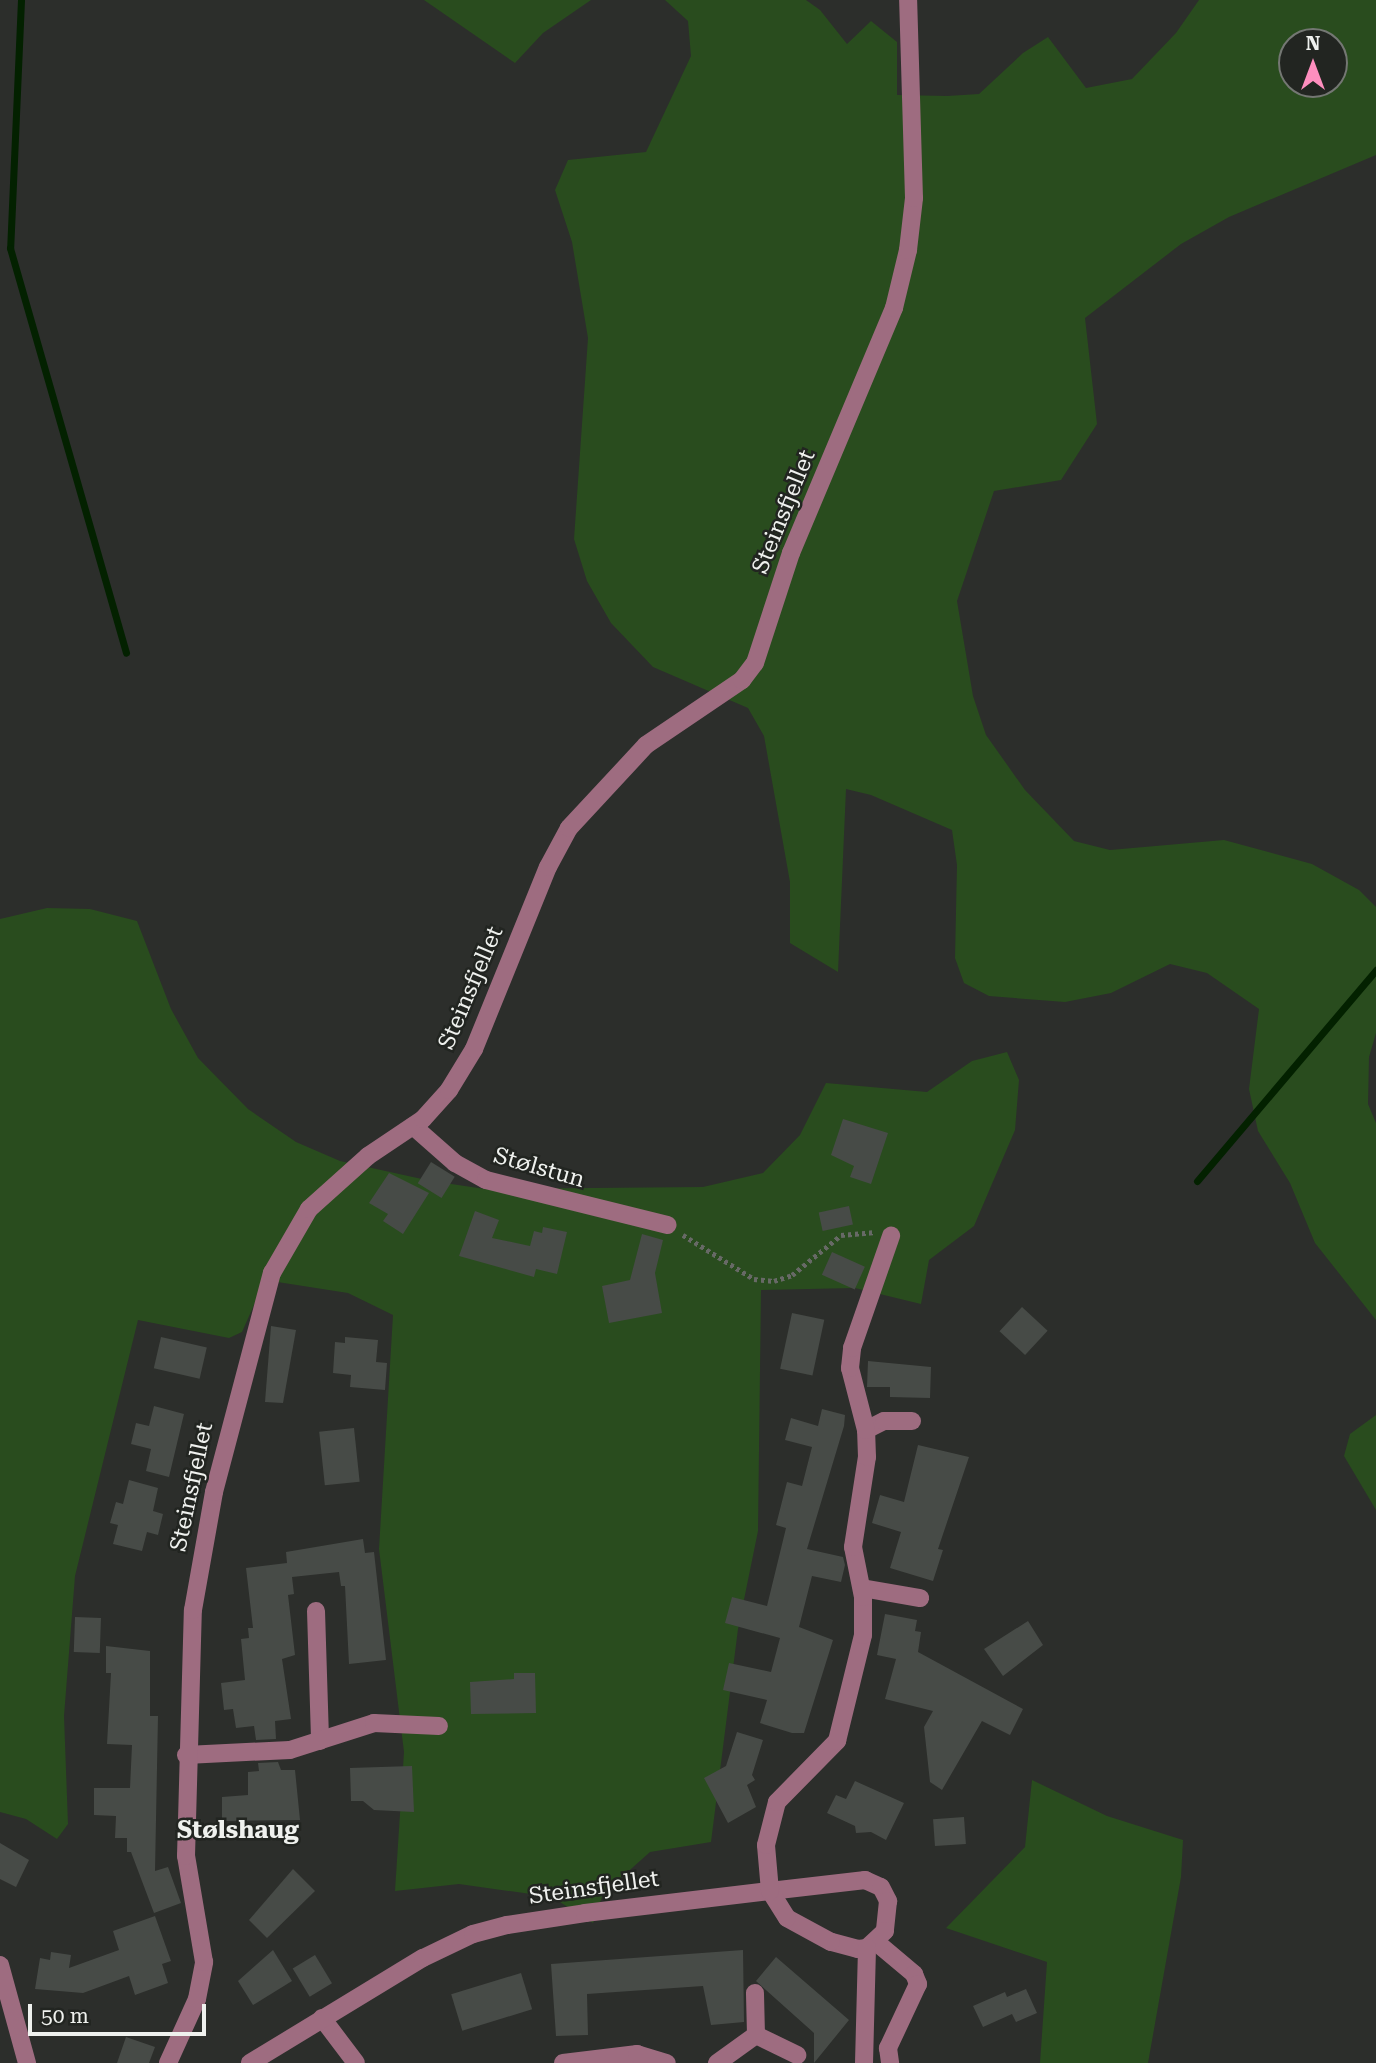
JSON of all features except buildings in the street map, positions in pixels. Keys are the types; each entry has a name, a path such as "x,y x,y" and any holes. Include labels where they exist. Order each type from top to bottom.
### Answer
{"street":[{"name":"Steinsfjellet","path":"168,2063 197,1999 204,1962 186,1856 186,1755 193,1610 200,1564 240,1382 272,1273 309,1209 344,1176 413,1126 449,1090 474,1049 548,867 569,828 646,745 733,687 755,663 791,553 894,308 908,250 914,198 908,0"},
{"name":"Stølstun","path":"413,1126 455,1163 486,1180 668,1225"},
{"path":"890,2063 888,2048 918,1984 914,1974 872,1945 831,1942 787,1918 770,1891 766,1845 777,1802 837,1741 846,1719 863,1635 862,1588 853,1547 867,1457 866,1430 850,1368 852,1348 891,1236"},
{"path":"866,1430 884,1421 912,1421"},
{"path":"862,1588 920,1598"},
{"path":"316,1611 320,1741"},
{"path":"186,1755 290,1750 374,1723 439,1726"},
{"name":"Steinsfjellet","path":"250,2063 322,2018 472,1934 585,1913 865,1880 880,1887 888,1901 885,1931 872,1945 864,2063"},
{"path":"0,1965 27,2063"},
{"path":"755,1993 756,2035"},
{"path":"322,2018 356,2063"},
{"path":"756,2035 797,2056"},
{"path":"717,2063 756,2035"},
{"path":"563,2063 637,2053 667,2063"}],"path":[{"path":"668,1225 754,1279 774,1281 792,1275 841,1235 870,1231 891,1236"}],"green space":[{"path":"424,0 591,0 543,33 515,63"},
{"path":"665,0 806,0 820,10 847,44 871,21 897,42 897,95 979,94 1023,53 1048,37 1086,88 1132,79 1176,33 1199,0 1376,0 1376,155 1229,217 1181,244 1085,318 1097,424 1061,480 994,491 957,601 973,696 986,735 1025,790 1074,841 1110,850 1224,840 1312,864 1359,890 1376,907 1376,1033 1369,1057 1368,1104 1376,1123 1376,1320 1315,1243 1290,1183 1258,1131 1249,1089 1259,1009 1207,973 1170,964 1111,993 1065,1002 989,996 964,983 955,958 957,865 952,830 871,795 846,789 838,972 790,943 790,882 764,736 748,708 653,667 611,623 587,581 574,539 588,338 572,242 555,190 568,160 646,152 691,56 688,21"},
{"path":"47,908 90,909 137,921 171,1009 198,1058 248,1109 296,1142 340,1161 431,1181 485,1189 703,1187 763,1173 800,1135 826,1083 927,1092 972,1061 1007,1052 1019,1080 1015,1130 974,1226 929,1260 921,1304 855,1288 761,1290 758,1531 738,1629 711,1842 650,1852 603,1894 593,1923 552,1897 459,1884 395,1891 404,1752 379,1549 393,1315 348,1293 271,1281 262,1287 242,1332 229,1338 138,1320 75,1576 64,1716 68,1824 57,1839 26,1819 0,1812 0,919"},
{"path":"1376,1415 1376,1510 1344,1456 1350,1434"},
{"path":"1032,1780 1107,1816 1183,1840 1181,1877 1148,2063 1040,2063 1047,1962 946,1928 1025,1847"}],"waterway":[{"path":"21,0 10,248 126,653"},
{"path":"1197,1181 1376,970"}],"district":[{"name":"Stølshaug","path":"238,1831"}]}
